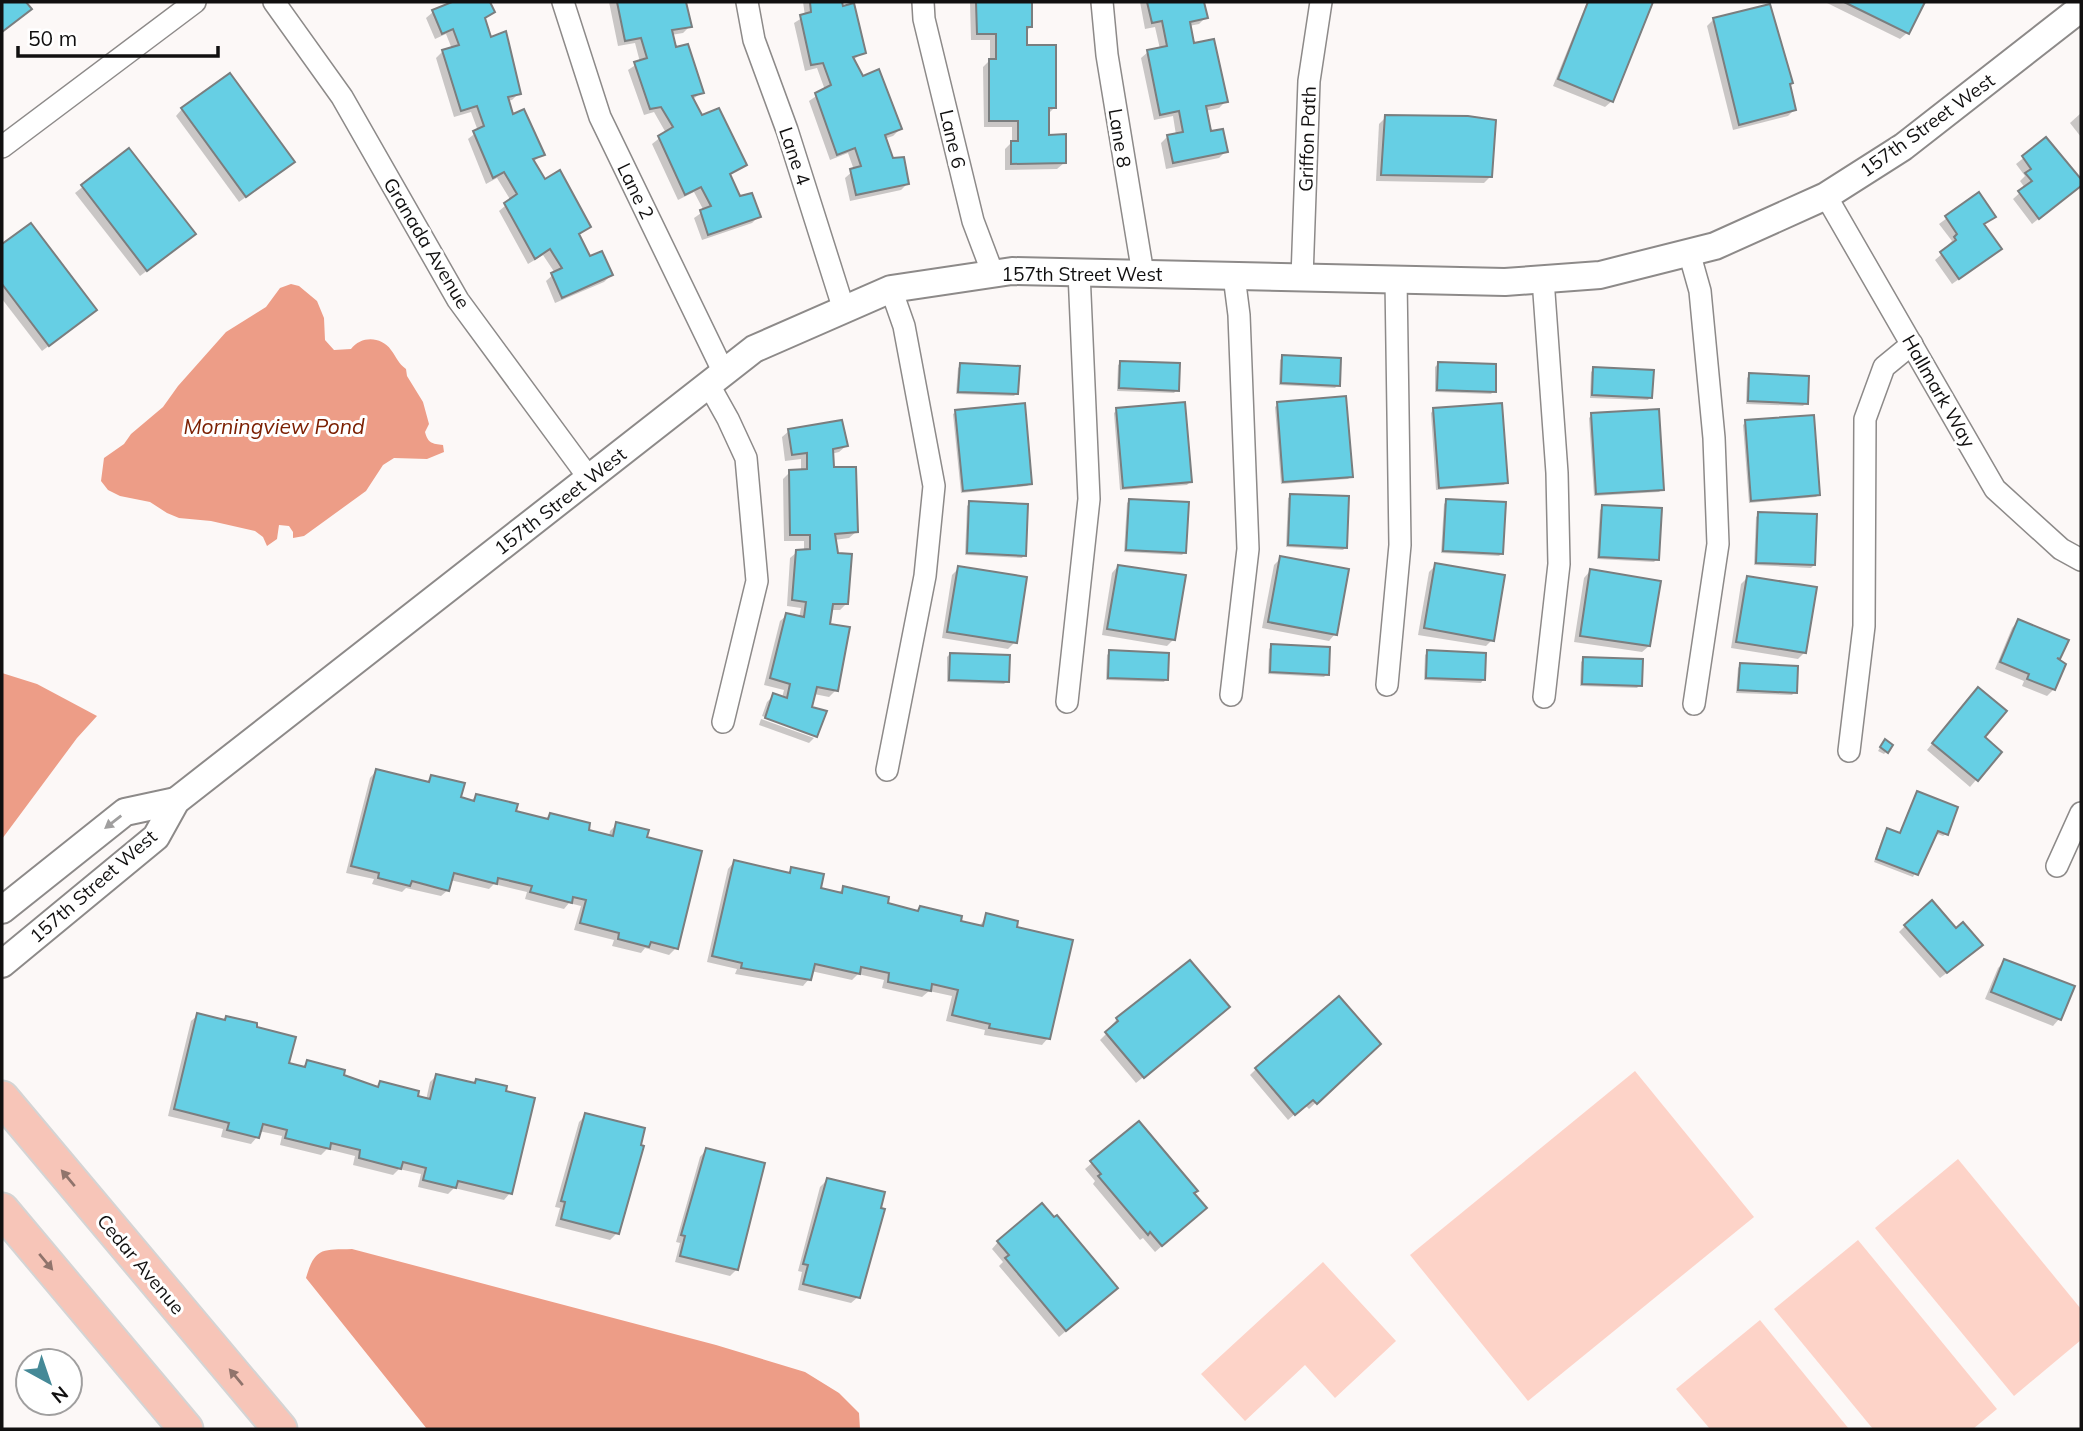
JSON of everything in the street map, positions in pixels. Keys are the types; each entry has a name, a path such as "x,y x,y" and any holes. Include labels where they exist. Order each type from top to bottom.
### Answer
{"main road":[{"name":"Cedar Avenue","path":"2,1098 280,1429"},
{"path":"2,1210 186,1429"}],"street":[{"path":"2,147 195,2"},
{"name":"Granada Avenue","path":"274,2 342,97 458,300 589,478"},
{"name":"Lane 2","path":"564,2 600,117 716,379 728,419 746,458 757,581 723,722"},
{"name":"Lane 4","path":"747,2 754,40 787,130 844,310"},
{"name":"Lane 6","path":"923,2 924,19 973,221 993,274"},
{"name":"Lane 8","path":"1102,2 1107,55 1143,274"},
{"name":"Griffon Path","path":"1302,278 1309,80 1321,2"},
{"name":"157th Street West","path":"2,964 156,837 176,801 754,349 891,289 1012,271 1505,282 1600,275 1714,246 1826,196 1903,147 2081,8"},
{"name":"Hallmark Way","path":"1826,196 1996,489 2061,549 2081,560"},
{"path":"1689,252 1700,291 1714,438 1718,544 1694,704"},
{"path":"1067,702 1089,499 1079,272"},
{"path":"1231,695 1248,549 1239,315 1234,276"},
{"path":"1543,279 1557,473 1559,564 1544,698"},
{"path":"1387,685 1401,545 1396,280"},
{"path":"887,770 925,576 934,486 904,326 891,289"},
{"path":"1849,751 1864,626 1865,419 1884,366 1912,344"},
{"name":"157th Street West","path":"2,910 125,812 176,801"},
{"path":"2057,866 2081,813"}],"shaded area":[{"path":"1635,1071 1754,1217 1528,1401 1410,1255"},
{"path":"1958,1159 2081,1309 2081,1340 2014,1396 1875,1228"},
{"path":"1858,1240 1997,1409 1973,1429 1873,1429 1774,1309"},
{"path":"1323,1262 1396,1341 1335,1398 1305,1365 1245,1421 1201,1374"},
{"path":"1760,1320 1849,1429 1710,1429 1676,1389"}],"water":[{"name":"Morningview Pond","path":"291,284 299,286 317,301 324,318 325,340 334,350 351,349 360,342 371,339 387,345 406,369 407,376 423,402 429,424 425,432 429,441 443,445 444,452 427,459 394,458 383,465 366,491 304,536 293,538 289,526 279,525 277,539 267,546 263,537 255,531 211,521 179,518 150,502 120,496 108,490 101,481 104,458 124,444 131,434 163,407 226,332 266,307 280,288"},
{"path":"2,673 37,684 97,716 77,738 2,839"},
{"path":"352,1249 716,1345 805,1372 839,1393 859,1413 860,1429 427,1429 306,1278 313,1261 321,1252"}],"building":[{"path":"2,2 26,2 32,9 2,32"},
{"path":"452,2 490,2 495,12 485,18 491,37 506,31 521,94 508,97 513,114 524,109 545,155 533,159 545,179 560,170 591,227 579,234 590,256 602,251 613,275 562,298 551,273 562,268 550,249 535,259 504,203 517,194 504,172 493,178 473,131 484,126 477,106 461,111 442,50 459,45 453,29 442,34 432,10"},
{"path":"617,2 686,2 692,27 672,30 676,47 688,44 704,93 692,96 702,115 719,108 747,165 730,174 740,196 752,193 761,217 708,235 700,210 711,206 701,187 685,195 658,136 673,127 661,107 650,109 634,62 647,58 641,38 625,41"},
{"path":"810,2 842,2 843,6 854,3 866,53 853,57 863,76 879,69 902,129 885,135 893,158 904,157 909,184 856,195 850,169 861,166 855,148 837,155 815,93 831,85 823,63 811,65 800,15 811,12"},
{"path":"976,2 1032,2 1032,27 1027,27 1027,45 1056,45 1056,108 1049,108 1049,135 1066,134 1066,163 1011,164 1011,141 1018,141 1018,121 989,121 989,59 996,59 996,34 977,34"},
{"path":"1147,2 1204,2 1208,18 1190,22 1194,43 1214,39 1228,102 1206,106 1211,131 1223,129 1228,152 1173,163 1167,135 1183,132 1179,111 1160,115 1147,50 1167,46 1162,21 1152,23"},
{"path":"1588,2 1653,2 1613,102 1558,79"},
{"path":"1844,2 1925,2 1909,34"},
{"path":"1770,4 1793,83 1790,84 1796,110 1739,125 1713,18"},
{"path":"230,73 295,162 246,197 181,108"},
{"path":"1385,115 1468,116 1496,120 1492,177 1381,175"},
{"path":"2046,137 2081,179 2081,186 2039,219 2018,191 2032,181 2025,173 2031,169 2022,156"},
{"path":"129,148 196,234 147,271 81,185"},
{"path":"1979,192 1996,217 1984,224 2002,249 1959,279 1940,252 1956,240 1954,237 1957,234 1945,216"},
{"path":"31,223 97,310 49,346 2,284 2,244"},
{"path":"1282,355 1341,358 1340,386 1281,383"},
{"path":"1120,361 1180,363 1179,391 1119,388"},
{"path":"1438,362 1496,364 1496,392 1437,390"},
{"path":"960,363 1020,366 1018,394 958,392"},
{"path":"1593,367 1654,370 1652,398 1592,395"},
{"path":"1749,373 1809,376 1808,404 1748,401"},
{"path":"1346,396 1353,477 1283,482 1277,402"},
{"path":"1185,402 1192,482 1123,488 1116,408"},
{"path":"1025,403 1032,484 963,491 955,410"},
{"path":"1502,403 1508,483 1439,488 1433,408"},
{"path":"1659,409 1664,490 1596,494 1591,413"},
{"path":"1814,415 1820,495 1751,501 1745,420"},
{"path":"842,420 848,446 833,449 834,467 856,467 858,532 835,534 838,553 852,554 848,604 833,604 830,624 850,627 838,691 817,687 812,707 827,711 817,737 765,718 773,693 787,698 790,684 770,678 786,613 804,617 806,602 792,600 796,550 810,549 810,535 790,535 789,470 807,469 807,453 792,455 788,429"},
{"path":"1290,494 1349,496 1347,548 1288,545"},
{"path":"1129,499 1189,502 1186,553 1126,550"},
{"path":"1446,499 1506,502 1503,554 1443,551"},
{"path":"969,501 1028,504 1026,556 967,553"},
{"path":"1602,505 1662,508 1659,560 1599,557"},
{"path":"1758,512 1817,514 1815,565 1756,563"},
{"path":"1280,556 1349,569 1337,635 1268,622"},
{"path":"1435,563 1505,575 1494,641 1424,628"},
{"path":"1118,565 1186,575 1175,640 1107,629"},
{"path":"958,566 1027,577 1017,643 947,632"},
{"path":"1590,569 1661,581 1650,646 1580,636"},
{"path":"1747,576 1817,587 1806,653 1736,642"},
{"path":"2018,619 2069,640 2060,659 2057,658 2066,664 2055,690 2027,679 2029,674 2000,662"},
{"path":"1271,644 1330,647 1329,675 1270,672"},
{"path":"1109,650 1169,653 1168,680 1108,678"},
{"path":"1427,650 1486,653 1485,680 1426,678"},
{"path":"950,653 1010,655 1009,682 949,680"},
{"path":"1583,657 1643,659 1642,686 1582,684"},
{"path":"1740,663 1798,666 1797,693 1738,690"},
{"path":"1978,687 2007,711 1985,737 2002,752 1978,781 1932,743"},
{"path":"1885,739 1893,745 1888,753 1880,747"},
{"path":"376,769 429,782 431,775 465,783 461,797 474,801 476,794 518,804 516,811 548,819 550,813 590,823 589,830 613,836 616,822 649,830 647,837 702,851 678,949 651,942 649,947 618,939 619,933 580,923 586,900 573,897 572,903 530,892 532,886 498,878 497,884 454,873 449,891 412,881 410,886 378,878 379,873 351,866"},
{"path":"1917,791 1958,807 1948,835 1938,831 1918,875 1876,859 1887,828 1900,833"},
{"path":"734,860 790,873 791,867 824,874 821,888 842,893 843,886 889,897 888,903 918,911 920,906 962,916 961,921 983,926 986,913 1018,921 1017,927 1073,940 1050,1039 989,1028 990,1024 952,1015 958,990 932,984 931,991 888,982 889,973 861,967 860,974 815,964 811,980 741,968 742,963 712,956"},
{"path":"1932,900 1956,928 1963,922 1983,945 1947,973 1904,925"},
{"path":"2004,959 2075,986 2061,1020 1991,992"},
{"path":"1190,960 1230,1007 1144,1078 1105,1032 1118,1021 1116,1018"},
{"path":"1339,996 1381,1044 1317,1104 1313,1100 1295,1115 1255,1068"},
{"path":"197,1013 225,1020 226,1016 257,1023 257,1027 296,1037 289,1063 305,1067 307,1060 345,1070 344,1075 378,1087 380,1081 419,1091 418,1096 430,1099 436,1074 475,1083 476,1079 507,1086 506,1091 535,1098 512,1194 458,1181 456,1188 423,1180 426,1168 403,1162 401,1169 359,1158 360,1150 331,1143 330,1149 285,1138 287,1130 263,1124 259,1138 227,1130 229,1123 174,1109"},
{"path":"585,1113 645,1128 641,1145 644,1146 619,1234 561,1219 565,1202 561,1201"},
{"path":"1139,1121 1198,1191 1194,1193 1207,1208 1162,1246 1150,1232 1148,1235 1098,1176 1101,1174 1090,1161"},
{"path":"706,1148 765,1163 738,1270 680,1256 685,1236 681,1235"},
{"path":"827,1178 885,1192 881,1208 885,1209 860,1298 803,1284 808,1265 803,1264"},
{"path":"1042,1203 1054,1217 1057,1215 1118,1288 1066,1331 1005,1258 1009,1255 997,1241"}]}
